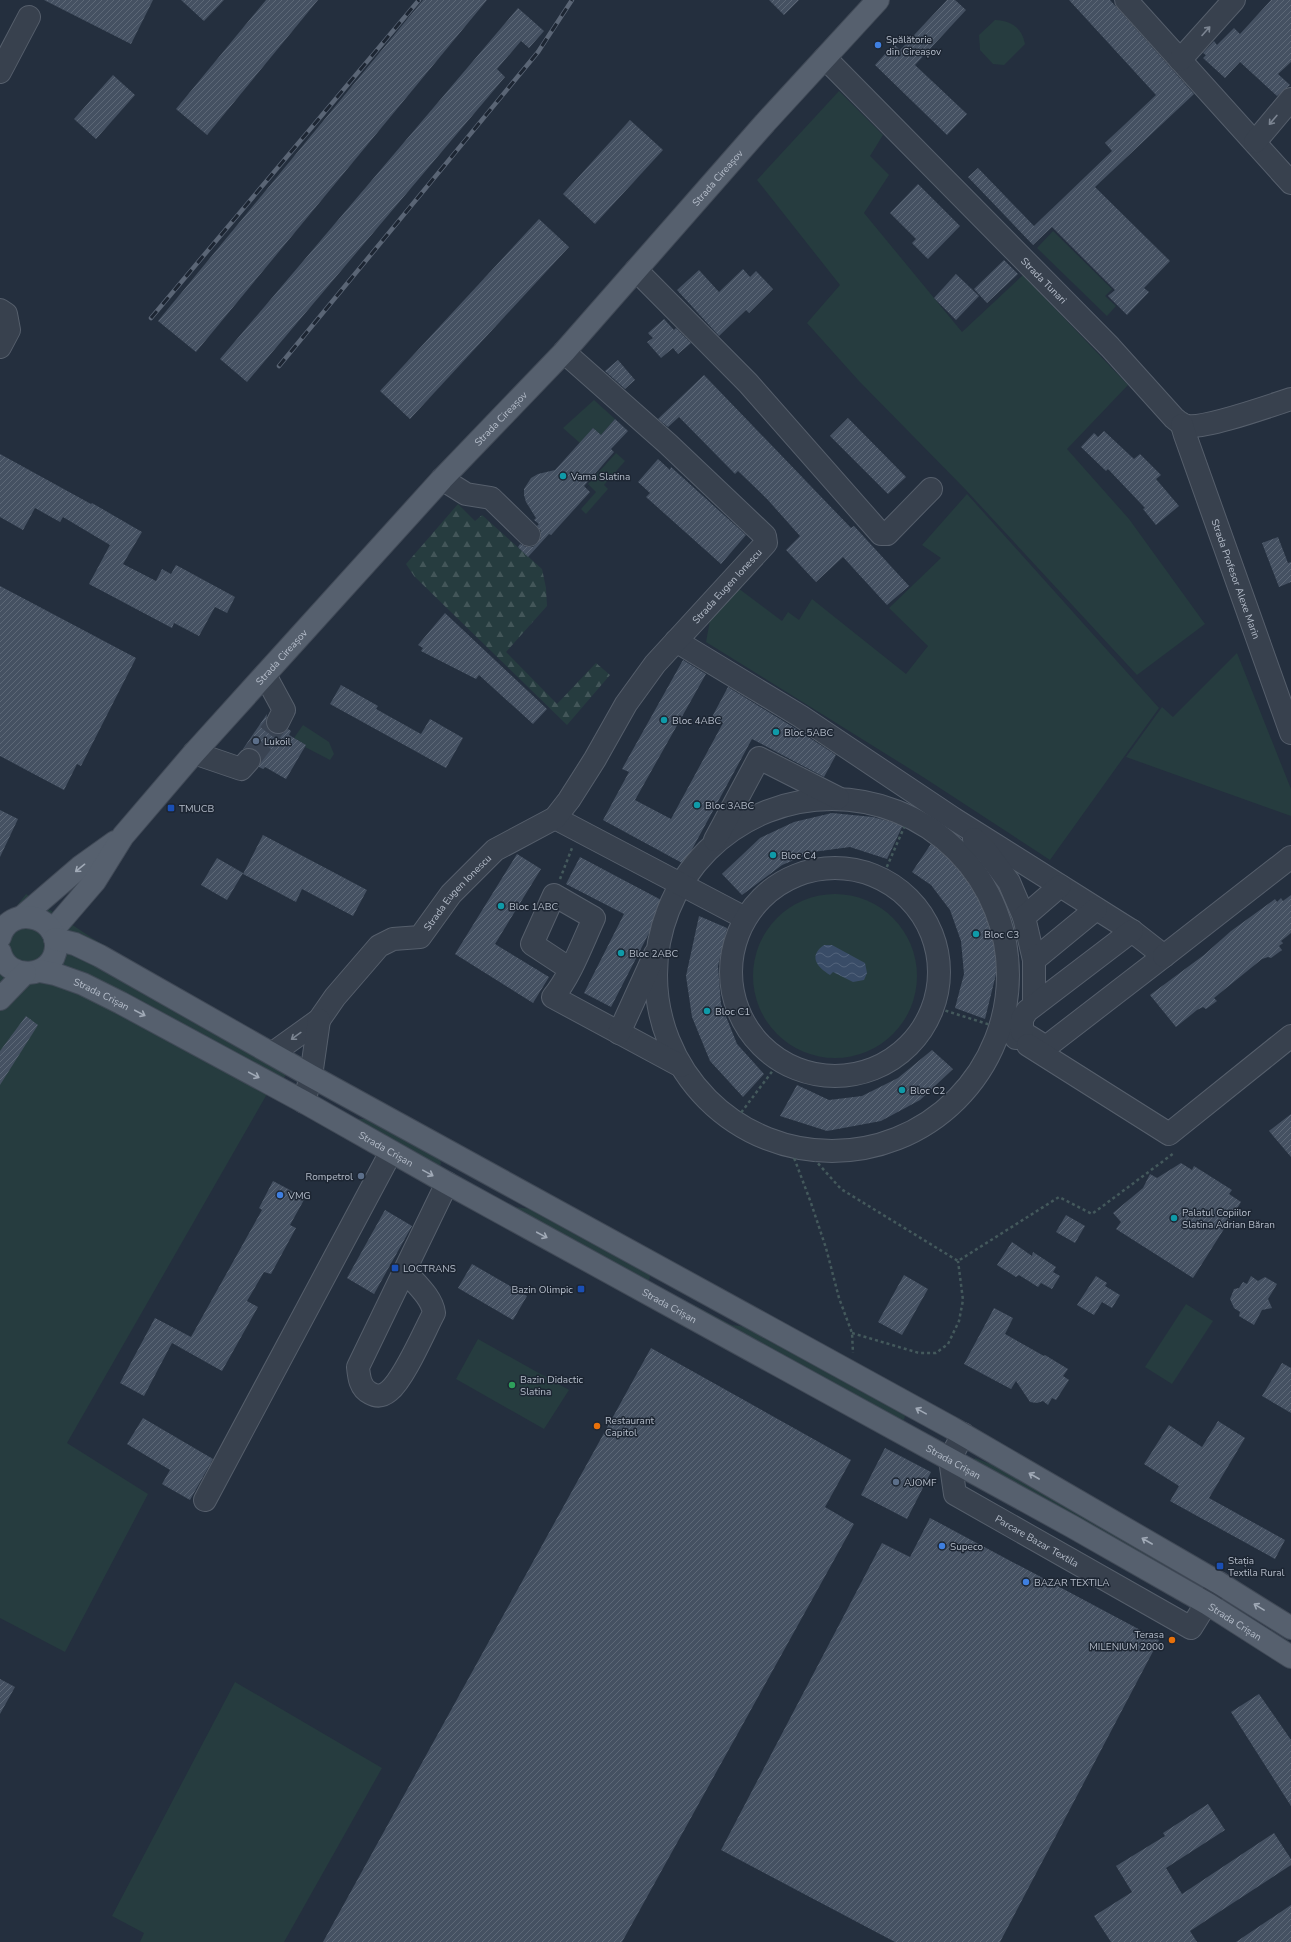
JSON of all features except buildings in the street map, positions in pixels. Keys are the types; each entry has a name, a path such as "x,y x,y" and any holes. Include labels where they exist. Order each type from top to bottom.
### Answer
{"main road":[{"name":"Strada Cireașov","path":"54,935 96,881 123,836 194,753 442,479 564,352 878,0"},
{"name":"Strada Cireașov","path":"1,930 9,923 23,916 80,867 123,836"},
{"path":"23,916 40,919 54,935 88,950 273,1053 311,1076 963,1434 1219,1583 1291,1628"},
{"path":"0,999 32,972 48,965 53,958 56,948 54,935"},
{"name":"Strada Crișan","path":"0,952 7,965 15,971 54,974 83,984 304,1102 390,1152 950,1459 1208,1604 1289,1653"}],"street":[{"path":"1126,0 1291,183"},
{"path":"1180,60 1234,0"},
{"path":"0,72 29,17"},
{"name":"Strada Tunari","path":"825,58 1110,347 1182,425"},
{"path":"1254,142 1291,99"},
{"path":"636,270 748,383 881,534 886,534 931,489"},
{"path":"0,310 6,314 9,330 0,347"},
{"name":"Strada Eugen Ionescu","path":"273,1053 319,1020 335,996 379,946 393,939 420,937 452,894 495,850 554,818 569,800 595,759 626,704 655,664 766,543 765,536 668,444 564,352"},
{"path":"1182,425 1190,426 1210,423 1291,399"},
{"name":"Strada Profesor Alexe Marin","path":"1182,425 1184,435 1291,733"},
{"path":"442,479 466,494 491,498 529,535"},
{"path":"676,641 800,716 954,819 1132,931 1164,956"},
{"path":"266,675 284,710 278,722"},
{"path":"194,753 241,769 249,760"},
{"path":"619,1033 657,950 665,916 680,884 712,844 759,758 838,798"},
{"path":"712,844 750,818 793,802 838,798 875,803 909,816 951,844 983,883 1002,929 1013,1033"},
{"path":"554,818 745,918"},
{"path":"954,819 986,851 1009,882 1024,916 1034,960 1034,1005"},
{"path":"1013,1033 1046,1047 1291,857"},
{"path":"821,868 853,868 882,878 907,896 926,919 937,947 940,978 934,1007 920,1035 898,1057 870,1072 840,1077 817,1075 809,1074 780,1062 759,1044 743,1022 733,997 730,970 734,943 745,918 765,894 791,877 821,868"},
{"path":"1024,916 1060,886"},
{"path":"570,970 532,944 554,895 594,918 570,970 559,990 553,997 681,1066"},
{"path":"1034,960 1096,908"},
{"path":"657,950 659,1010 681,1066 704,1097 734,1122 761,1137 798,1148 848,1151 888,1143 926,1125 958,1099 983,1066 1013,1033 1027,1011 1132,931"},
{"name":"Strada Eugen Ionescu","path":"304,1102 311,1076 319,1020"},
{"path":"1013,1033 1169,1134 1291,1036"},
{"path":"204,1500 390,1152"},
{"path":"405,1271 429,1298 433,1305 434,1313 399,1380 390,1390 382,1395 375,1396 366,1391 359,1381 358,1367 447,1183"},
{"path":"950,1459 963,1434"},
{"name":"Parcare Bazar Textila","path":"950,1459 955,1494 1191,1628 1208,1604 1219,1583"}],"path":[{"path":"882,878 909,816"},
{"path":"554,895 579,831"},
{"path":"934,1007 1013,1033"},
{"path":"734,1122 780,1062"},
{"path":"798,1148 841,1189 958,1262"},
{"path":"798,1148 811,1203 826,1248 839,1298 852,1333 853,1352 850,1372"},
{"path":"958,1262 1059,1197 1092,1214 1178,1149"},
{"path":"852,1333 919,1353 936,1353 948,1344 959,1321 963,1300 958,1262"}],"green space":[{"path":"995,20 1006,22 1015,26 1024,38 1025,44 1004,65 993,64 980,50 979,35"},
{"path":"839,91 883,135 870,156 889,175 864,213 962,332 1023,275 1128,385 1067,449 1129,519 1205,624 1137,675 965,489 859,381 807,323 840,285 757,180"},
{"path":"1053,231 1112,289 1105,296 1116,306 1107,316 1037,248"},
{"path":"594,400 615,419 601,435 593,428 580,443 563,428"},
{"path":"616,453 625,461 604,485 608,489 586,514 581,509 596,492 588,484"},
{"path":"967,494 1159,708 1050,860 923,777 706,642 710,620 738,588 782,621 788,612 799,620 812,599 906,674 928,646 889,608 941,558 922,545"},
{"path":"458,504 475,521 482,515 542,569 546,588 547,606 506,652 557,704 596,663 610,675 567,725 414,576 406,564"},
{"path":"1237,653 1291,789 1291,816 1126,757 1162,707 1173,717"},
{"path":"303,725 329,742 334,754 330,760 305,747 306,745 294,738"},
{"path":"26,894 92,938 161,978 287,1073 281,1083 275,1080 67,1443 148,1494 65,1652 0,1618 0,927"},
{"path":"827,894 843,894 866,900 893,918 911,945 917,968 917,984 911,1007 893,1034 866,1052 843,1058 827,1058 804,1052 796,1048 777,1034 772,1028 759,1007 753,984 753,968 759,945 763,937 777,918 783,913 804,900"},
{"path":"353,1119 367,1119 439,1157 441,1163 440,1166"},
{"path":"480,1188 514,1207 533,1209 649,1274 649,1280 646,1281 479,1190"},
{"path":"692,1304 732,1325 748,1327 903,1411 905,1416 904,1420 897,1419 691,1307"},
{"path":"1186,1304 1213,1321 1172,1384 1145,1367"},
{"name":"Bazin Didactic Slatina","path":"478,1339 569,1390 544,1429 456,1379"},
{"path":"975,1458 1009,1471 1176,1570 1173,1570 973,1461"},
{"path":"235,1682 382,1768 284,1942 140,1942 144,1933 112,1916"}],"water":[{"path":"824,945 832,945 865,963 867,973 864,980 853,982 833,972 830,975 821,968 815,957 819,949"}],"tunnel":[{"path":"249,760 278,722"}],"railway":[{"path":"151,318 419,0"},
{"path":"279,366 538,52 572,0"}],"place":[{"name":"Spălătorie din Cireașov","path":"878,45"},
{"name":"Vama Slatina","path":"563,476"},
{"name":"Bloc 4ABC","path":"664,720"},
{"name":"Bloc 5ABC","path":"776,732"},
{"name":"Lukoil","path":"256,741"},
{"name":"Bloc 3ABC","path":"697,805"},
{"name":"TMUCB","path":"171,808"},
{"name":"Bloc C4","path":"773,855"},
{"name":"Bloc 1ABC","path":"501,906"},
{"name":"Bloc C3","path":"976,934"},
{"name":"Bloc 2ABC","path":"621,953"},
{"name":"Bloc C1","path":"707,1011"},
{"name":"Bloc C2","path":"902,1090"},
{"name":"Rompetrol","path":"361,1176"},
{"name":"VMG","path":"280,1195"},
{"name":"Palatul Copiilor Slatina Adrian Băran","path":"1174,1218"},
{"name":"LOCTRANS","path":"395,1268"},
{"name":"Bazin Olimpic","path":"581,1289"},
{"name":"Bazin Didactic Slatina","path":"512,1385"},
{"name":"Restaurant Capitol","path":"597,1426"},
{"name":"AJOMF","path":"896,1482"},
{"name":"Supeco","path":"942,1546"},
{"name":"Stația Textila Rural","path":"1220,1566"},
{"name":"BAZAR TEXTILA","path":"1026,1582"},
{"name":"Terasa MILENIUM 2000","path":"1172,1640"}]}
